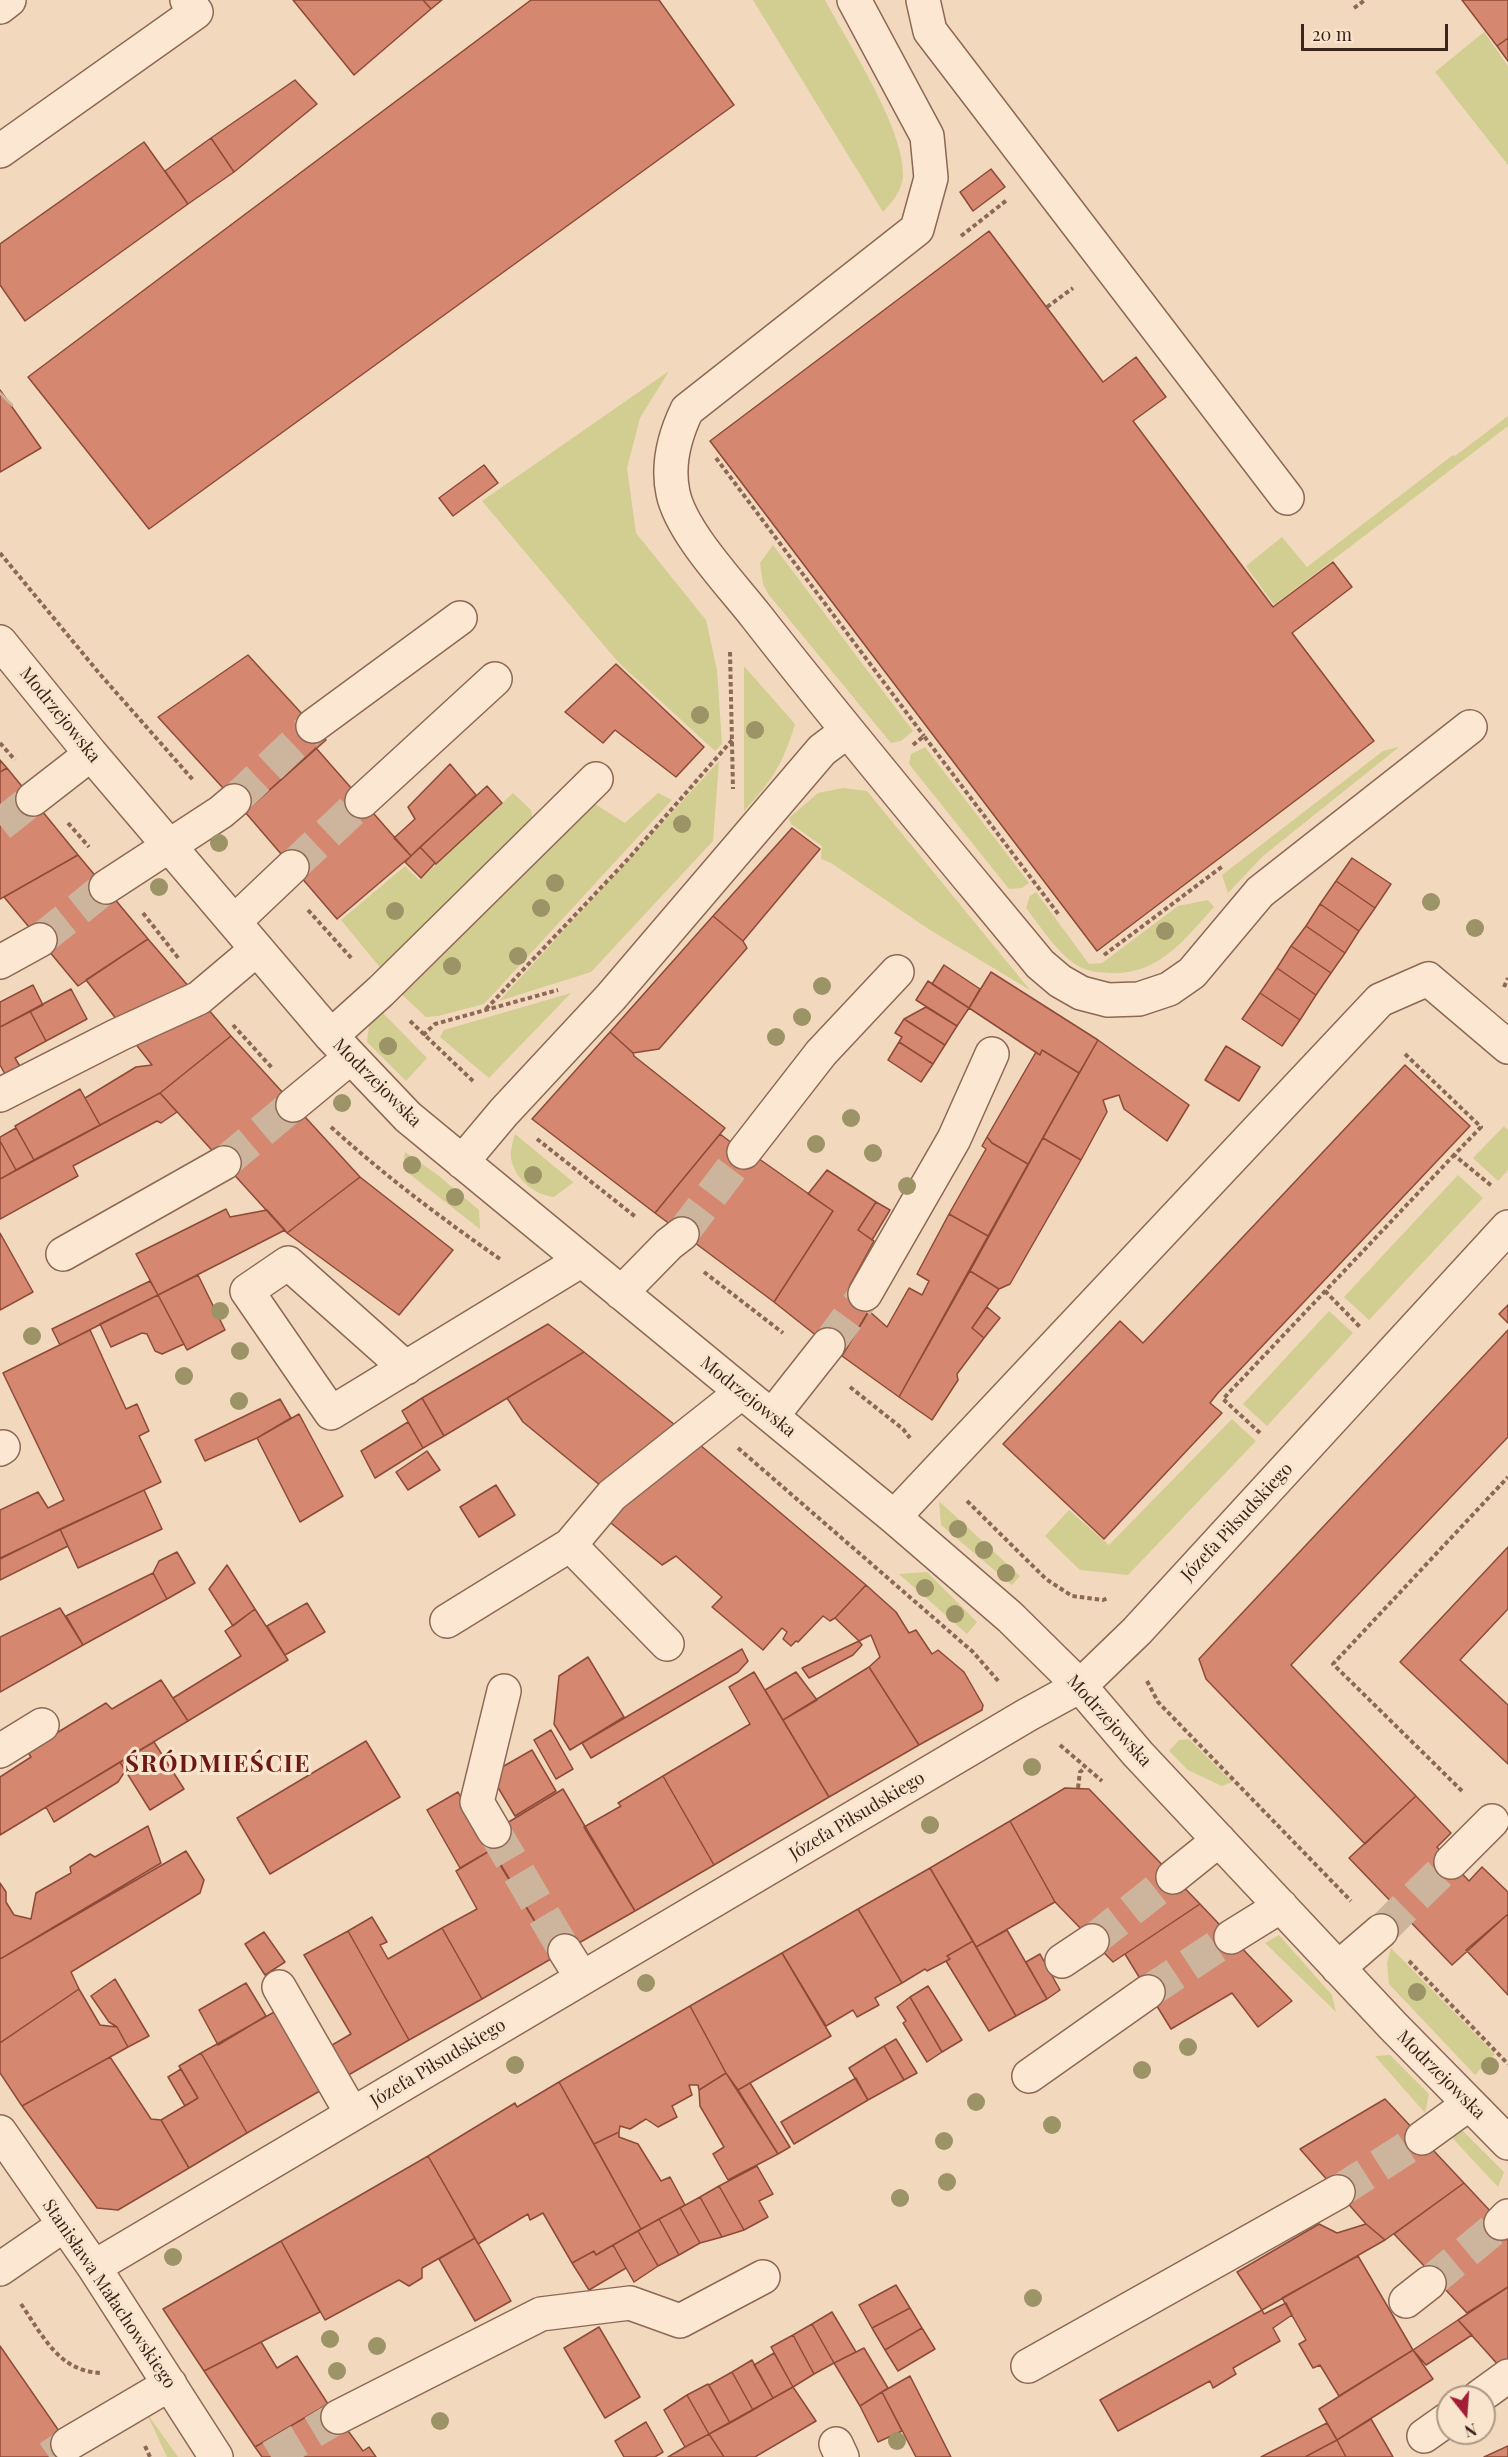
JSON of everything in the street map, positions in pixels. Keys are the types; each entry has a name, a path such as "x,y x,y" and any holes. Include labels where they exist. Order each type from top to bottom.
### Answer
{"street":[{"path":"0,7 9,0"},
{"path":"0,151 196,12 187,0"},
{"path":"854,0 927,136 931,178 917,229 687,410 676,433 672,466 673,493 683,520 846,732 1040,964 1060,981 1081,993 1108,1000 1139,999 1169,989 1191,973 1260,892 1470,726"},
{"path":"923,0 930,31 1287,498"},
{"path":"313,726 460,618"},
{"name":"Modrzejowska","path":"6,663 91,754 341,1047 408,1117 894,1517 1010,1617 1080,1686 1138,1754 1338,1968 1508,2143"},
{"path":"362,801 495,679"},
{"path":"462,1162 504,1112 611,997 822,750 846,732"},
{"path":"37,796 91,754"},
{"path":"297,1102 341,1047 381,991 596,778"},
{"path":"111,883 221,812 234,801"},
{"path":"234,922 292,867"},
{"path":"0,962 40,940"},
{"path":"0,1095 118,1035 199,998 256,949"},
{"path":"744,1152 820,1053 897,972"},
{"path":"894,1517 1380,1000 1428,979 1508,1047"},
{"path":"865,1294 954,1139 992,1054"},
{"path":"63,1254 224,1163"},
{"name":"Józefa Piłsudskiego","path":"94,2267 1080,1686 1137,1631 1508,1227"},
{"path":"621,1293 669,1244 682,1234"},
{"path":"406,1368 288,1263 247,1291 331,1413 406,1368 582,1260"},
{"path":"772,1416 828,1345"},
{"path":"447,1621 570,1545 612,1495 742,1392"},
{"path":"570,1545 667,1644"},
{"path":"494,1831 477,1802 504,1691"},
{"path":"0,1751 42,1725"},
{"path":"1451,1862 1492,1821"},
{"path":"1173,1877 1219,1840"},
{"path":"1232,1937 1281,1906"},
{"path":"1338,1968 1381,1932"},
{"path":"1062,1961 1092,1941"},
{"path":"565,1951 582,1978"},
{"path":"279,1987 352,2114"},
{"path":"1029,2076 1148,1992"},
{"path":"1422,2138 1469,2103"},
{"name":"Stanisława Małachowskiego","path":"0,2132 94,2267 216,2457"},
{"path":"1028,2366 1338,2192"},
{"path":"0,2269 64,2225"},
{"path":"338,2417 541,2314 630,2303 680,2321 763,2277"},
{"path":"1496,2385 1508,2376"},
{"path":"68,2444 170,2384"}],"path":[{"path":"1354,8 1365,0"},
{"path":"953,242 1009,199"},
{"path":"712,453 1063,921"},
{"path":"732,649 729,654 734,815 751,832"},
{"path":"880,772 924,736"},
{"path":"486,1010 629,858 733,739"},
{"path":"0,742 37,796 206,992 297,1102 442,1218 538,1287"},
{"path":"1100,958 1225,865"},
{"path":"423,1035 435,1024 586,982 611,997"},
{"path":"1264,1437 1223,1399 1481,1128 1405,1054"},
{"path":"1454,1155 1497,1191"},
{"path":"1325,1291 1364,1332"},
{"path":"705,1421 973,1652 1028,1715 1105,1784"},
{"path":"1492,1821 1333,1664 1508,1477"},
{"path":"1152,1673 1147,1681 1158,1702 1508,2064"},
{"path":"1078,1788 1080,1772 1085,1768"},
{"path":"20,2303 54,2352 74,2367 90,2373 110,2373 150,2457"}],"shaded area":[{"path":"753,0 825,0 873,86 895,135 903,176 899,191 883,212"},
{"path":"1484,32 1508,66 1508,165 1435,72"},
{"path":"669,371 640,418 627,468 636,533 706,620 717,670 722,744 715,751 618,662 482,501"},
{"path":"1508,416 1508,426 1274,605 1246,566 1282,537 1307,567 1453,455 1455,456"},
{"path":"773,545 913,731 901,741 891,743 769,595 763,584 760,563"},
{"path":"744,666 795,724 776,771 744,811"},
{"path":"925,747 1029,883 1022,888 1009,889 909,764 911,754"},
{"path":"1399,747 1263,856 1228,893 1222,875 1383,751"},
{"path":"719,761 713,841 591,972 499,1001"},
{"path":"843,788 867,791 1030,990 930,930 831,863 821,859 822,846 791,824 789,818 818,793"},
{"path":"513,793 531,810 534,827 383,971 341,920 405,866 419,880"},
{"path":"658,793 672,800 484,1004 426,1017 399,992 595,804 625,823"},
{"path":"1036,892 1089,964 1102,963 1178,906 1208,900 1214,907 1181,943 1156,962 1126,972 1109,973 1090,971 1078,966 1056,947 1026,908 1030,896"},
{"path":"571,993 489,1078 440,1037 444,1030"},
{"path":"382,1012 427,1058 406,1081 367,1042 369,1025"},
{"path":"1504,1126 1508,1130 1508,1170 1498,1181 1473,1158"},
{"path":"515,1134 574,1182 554,1197 532,1189 521,1179 513,1165 511,1149"},
{"path":"405,1152 439,1176 479,1210 480,1229 403,1169"},
{"path":"1458,1175 1483,1198 1369,1320 1344,1297"},
{"path":"1329,1311 1353,1333 1267,1426 1243,1404"},
{"path":"1232,1419 1256,1441 1128,1575 1080,1570 1045,1536 1069,1510 1109,1545"},
{"path":"939,1501 1020,1576 1012,1585 941,1525"},
{"path":"927,1572 977,1622 967,1634 899,1574"},
{"path":"1189,1739 1232,1782 1222,1786 1188,1770 1169,1751 1179,1740"},
{"path":"1279,1935 1332,1995 1336,2012 1265,1943"},
{"path":"1391,1948 1495,2054 1475,2075 1389,1984 1387,1963"},
{"path":"1390,2055 1429,2094 1425,2113 1375,2056"},
{"path":"1455,2123 1504,2172 1498,2187 1442,2127"},
{"path":"146,2412 178,2457 167,2457"}],"building":[{"path":"293,0 423,0 431,9 354,75"},
{"path":"423,0 442,0 431,9"},
{"path":"531,0 659,0 734,105 149,529 28,377"},
{"path":"1462,0 1508,0 1508,38 1497,46"},
{"path":"1508,38 1508,61 1497,46"},
{"path":"295,80 317,104 234,172 211,138"},
{"path":"211,138 234,172 188,204 165,171"},
{"path":"144,142 188,204 25,321 0,285 0,244"},
{"path":"991,169 1005,187 973,211 960,192"},
{"path":"989,231 1103,382 1136,357 1166,397 1133,421 1273,607 1333,562 1352,587 1292,633 1374,741 1097,951 710,441"},
{"path":"0,390 41,448 0,472"},
{"path":"484,465 498,483 453,516 439,498"},
{"path":"248,655 326,740 245,812 158,717"},
{"path":"616,664 704,747 676,777 615,730 603,743 565,712"},
{"path":"316,748 411,856 337,919 245,812"},
{"path":"0,760 7,768 0,772"},
{"path":"450,764 476,795 411,856 394,838 415,819 408,807"},
{"path":"7,768 78,855 0,899 0,772"},
{"path":"487,786 502,803 436,864 420,847"},
{"path":"792,828 820,849 743,941 713,916"},
{"path":"420,847 435,863 421,878 405,862"},
{"path":"78,855 148,939 78,986 4,897"},
{"path":"1352,858 1391,884 1375,908 1336,881"},
{"path":"1336,881 1375,908 1359,931 1320,904"},
{"path":"1320,904 1359,931 1345,953 1306,926"},
{"path":"713,916 743,941 747,948 659,1049 633,1053 610,1032"},
{"path":"1306,926 1345,953 1331,973 1291,946"},
{"path":"148,939 231,1036 160,1093 100,1125 85,1098 136,1067 152,1065 86,980"},
{"path":"1291,946 1331,973 1316,995 1277,968"},
{"path":"944,965 980,989 969,1008 932,984"},
{"path":"1277,968 1316,995 1300,1020 1260,993"},
{"path":"991,972 1098,1040 1079,1073 1042,1050 1040,1055 969,1008"},
{"path":"928,981 969,1008 957,1026 916,1000"},
{"path":"33,985 43,1005 0,1027 0,1002"},
{"path":"71,989 87,1019 46,1041 30,1011"},
{"path":"1260,993 1300,1020 1282,1046 1242,1019"},
{"path":"926,1007 957,1026 945,1045 904,1019"},
{"path":"30,1011 46,1041 15,1058 21,1068 6,1076 0,1065 0,1027"},
{"path":"904,1019 945,1045 933,1064 899,1042 902,1037 895,1033"},
{"path":"610,1032 634,1056 725,1128 655,1213 532,1119"},
{"path":"231,1036 360,1177 287,1233 160,1093"},
{"path":"1098,1040 1189,1105 1167,1141 1124,1109 1119,1095 1103,1100 1107,1112 1081,1160 1043,1138"},
{"path":"899,1042 933,1064 921,1082 888,1060"},
{"path":"1226,1046 1260,1067 1239,1101 1205,1080"},
{"path":"1042,1050 1079,1073 1028,1164 992,1143 987,1137 1036,1052 1040,1055"},
{"path":"1405,1065 1470,1126 1217,1394 1210,1403 1222,1413 1104,1539 1003,1444 1120,1321 1143,1343"},
{"path":"80,1089 100,1125 34,1160 15,1126"},
{"path":"160,1093 177,1112 161,1123 157,1121 73,1166 78,1176 0,1219 0,1179"},
{"path":"16,1128 34,1160 16,1170 0,1137"},
{"path":"720,1134 753,1159 755,1156 833,1211 774,1302 655,1213"},
{"path":"987,1137 992,1143 1028,1164 988,1236 949,1214 986,1149 982,1146"},
{"path":"1043,1138 1081,1160 1010,1284 999,1289 970,1271"},
{"path":"0,1141 16,1170 0,1179"},
{"path":"827,1170 876,1202 858,1230 874,1241 850,1285 875,1300 842,1356 774,1302 833,1211 808,1194"},
{"path":"360,1177 453,1250 399,1315 287,1233"},
{"path":"876,1202 890,1210 872,1240 858,1230"},
{"path":"226,1209 230,1217 267,1210 285,1230 158,1295 136,1254"},
{"path":"949,1214 988,1236 899,1397 842,1356 869,1311 887,1327 909,1288 922,1295 929,1281 917,1274"},
{"path":"0,1233 33,1292 0,1310"},
{"path":"970,1271 999,1289 972,1328 984,1338 957,1374 958,1380 932,1420 899,1397"},
{"path":"198,1275 225,1330 187,1350 158,1295"},
{"path":"150,1281 158,1295 60,1345 52,1329"},
{"path":"158,1295 184,1344 162,1354 155,1351 147,1334 142,1333 111,1347 100,1324"},
{"path":"1508,1305 1508,1323 1499,1314"},
{"path":"987,1307 1000,1318 984,1338 972,1328"},
{"path":"548,1324 584,1352 444,1436 422,1398"},
{"path":"90,1330 126,1409 137,1404 149,1431 139,1436 161,1482 0,1558 0,1510 38,1492 48,1508 64,1500 3,1373"},
{"path":"1508,1330 1508,1437 1291,1665 1416,1796 1365,1844 1206,1679 1199,1659"},
{"path":"584,1352 700,1445 612,1495 523,1422 507,1398"},
{"path":"422,1398 444,1436 423,1448 402,1411"},
{"path":"280,1399 291,1418 257,1438 205,1461 195,1440"},
{"path":"299,1414 343,1496 300,1522 257,1438"},
{"path":"408,1422 423,1448 375,1478 361,1451"},
{"path":"700,1445 866,1585 835,1618 830,1621 823,1616 798,1642 796,1641 791,1646 783,1639 787,1632 782,1628 763,1650 712,1607 722,1597 676,1556 662,1565 600,1514"},
{"path":"427,1451 440,1470 408,1490 396,1472"},
{"path":"496,1485 515,1515 479,1537 460,1507"},
{"path":"144,1490 162,1529 78,1568 60,1529"},
{"path":"60,1529 68,1546 0,1580 0,1559"},
{"path":"1508,1547 1508,1609 1460,1660 1508,1705 1508,1764 1400,1662"},
{"path":"177,1552 195,1583 167,1599 153,1573 159,1561"},
{"path":"227,1565 255,1609 233,1626 209,1589"},
{"path":"153,1573 167,1599 83,1645 66,1616"},
{"path":"866,1585 896,1612 909,1633 916,1630 932,1654 938,1650 964,1672 983,1705 982,1710 919,1745 869,1667 880,1657 871,1635 859,1641 835,1618"},
{"path":"307,1603 325,1632 285,1655 267,1626"},
{"path":"60,1608 83,1645 0,1692 0,1637"},
{"path":"255,1609 288,1660 188,1721 173,1698 241,1656 225,1631"},
{"path":"859,1641 862,1645 853,1655 809,1678 802,1668"},
{"path":"742,1649 748,1661 738,1672 591,1758 582,1743"},
{"path":"588,1657 624,1717 570,1750 554,1724 559,1676"},
{"path":"869,1667 919,1745 829,1797 783,1720"},
{"path":"754,1672 829,1797 714,1865 663,1776 750,1724 729,1687"},
{"path":"796,1672 817,1700 783,1720 765,1690"},
{"path":"161,1680 188,1721 0,1835 0,1777 31,1757 27,1751 106,1703 112,1709"},
{"path":"551,1730 573,1769 556,1779 534,1740"},
{"path":"366,1741 400,1797 270,1874 237,1818"},
{"path":"154,1742 184,1789 150,1810 120,1762"},
{"path":"532,1750 556,1791 515,1816 490,1774"},
{"path":"120,1762 125,1771 118,1782 54,1822 46,1807"},
{"path":"663,1776 714,1865 635,1911 584,1827 621,1806 618,1803"},
{"path":"1065,1788 1089,1789 1200,1904 1113,1962 1055,1902 1010,1821"},
{"path":"563,1789 635,1911 556,1956 484,1837"},
{"path":"458,1792 491,1850 460,1868 427,1810"},
{"path":"1416,1796 1451,1833 1437,1847 1469,1881 1482,1867 1508,1892 1508,1914 1452,1965 1349,1858"},
{"path":"1010,1821 1055,1902 976,1947 930,1868"},
{"path":"148,1826 161,1863 0,1959 0,1883 6,1892 6,1902 14,1915 31,1919 36,1893 71,1873 70,1867 90,1854 95,1857"},
{"path":"491,1850 556,1956 482,1999 442,1928 477,1909 456,1871"},
{"path":"186,1851 204,1880 200,1893 71,1972 79,1989 0,2043 0,1959"},
{"path":"930,1868 973,1941 947,1956 950,1959 927,1971 925,1969 902,1983 858,1909"},
{"path":"1200,1904 1292,2001 1258,2027 1232,1993 1171,2029 1125,1954"},
{"path":"858,1909 902,1983 875,1998 879,2005 857,2017 853,2010 826,2026 782,1953"},
{"path":"1508,1914 1508,1995 1466,1950"},
{"path":"372,1917 387,1942 380,1945 388,1959 442,1928 482,1999 409,2040 348,1931"},
{"path":"1007,1930 1047,1999 1016,2016 976,1947"},
{"path":"348,1931 409,2040 345,2077 327,2048 351,2034 304,1955"},
{"path":"264,1932 285,1962 265,1975 245,1944"},
{"path":"973,1941 1016,2016 989,2031 946,1961 950,1959 947,1956"},
{"path":"782,1953 831,2036 738,2090 726,2073 690,2006"},
{"path":"1040,1954 1060,1990 1047,1999 1026,1962"},
{"path":"115,1979 149,2036 128,2047 117,2027 109,2022 91,1996"},
{"path":"246,1983 266,2016 218,2045 199,2010"},
{"path":"928,1986 962,2040 942,2052 910,1997"},
{"path":"79,1989 100,2025 117,2027 128,2047 22,2106 0,2073 0,2043"},
{"path":"910,1997 942,2052 927,2062 903,2023 906,2021 897,2007"},
{"path":"690,2006 726,2073 699,2090 698,2085 689,2085 692,2095 672,2106 677,2117 658,2127 646,2119 630,2129 620,2126 619,2132 594,2144 559,2082"},
{"path":"276,2011 325,2088 247,2133 201,2053"},
{"path":"896,2039 917,2073 904,2080 884,2046"},
{"path":"884,2046 904,2080 868,2100 849,2068"},
{"path":"201,2053 247,2133 189,2168 161,2120 198,2098 179,2066"},
{"path":"110,2057 151,2119 161,2120 189,2168 118,2210 97,2208 22,2106"},
{"path":"181,2069 198,2098 185,2106 168,2077"},
{"path":"726,2073 778,2154 728,2180 713,2154 724,2147 700,2106 699,2090"},
{"path":"856,2078 868,2100 794,2144 781,2122"},
{"path":"559,2082 641,2229 596,2255 594,2251 572,2263 543,2213 530,2220 528,2214 478,2244 428,2156 515,2103 517,2107"},
{"path":"750,2083 790,2147 778,2154 738,2090"},
{"path":"1385,2099 1464,2183 1385,2240 1366,2224 1300,2149"},
{"path":"619,2132 619,2137 638,2144 661,2181 670,2177 685,2205 641,2229 594,2144"},
{"path":"428,2156 475,2238 422,2268 422,2278 409,2286 399,2280 325,2320 281,2241"},
{"path":"757,2166 773,2194 759,2201 768,2217 744,2230 719,2186"},
{"path":"1464,2183 1508,2230 1508,2287 1467,2313 1445,2289 1440,2295 1427,2269 1394,2234"},
{"path":"719,2186 744,2230 722,2237 700,2197"},
{"path":"700,2197 722,2237 700,2243 680,2208"},
{"path":"680,2208 700,2243 679,2255 659,2219"},
{"path":"659,2219 679,2255 658,2266 638,2231"},
{"path":"1319,2224 1337,2233 1366,2224 1385,2240 1262,2310 1237,2272"},
{"path":"638,2231 658,2266 634,2282 613,2245"},
{"path":"475,2238 511,2301 475,2321 439,2259"},
{"path":"281,2241 320,2312 204,2371 163,2309"},
{"path":"613,2245 626,2268 589,2290 572,2263 594,2251 596,2255"},
{"path":"1358,2256 1413,2350 1339,2396 1320,2365 1313,2368 1299,2344 1306,2340 1282,2298"},
{"path":"896,2285 910,2308 872,2328 859,2305"},
{"path":"1508,2287 1508,2376 1458,2320"},
{"path":"1286,2303 1292,2315 1273,2328 1280,2341 1233,2368 1236,2374 1213,2388 1210,2381 1118,2431 1100,2400 1262,2310 1264,2314"},
{"path":"910,2308 922,2328 885,2350 872,2328"},
{"path":"832,2312 856,2352 834,2363 812,2324"},
{"path":"1458,2320 1472,2335 1426,2365 1413,2350"},
{"path":"812,2324 834,2363 814,2374 793,2335"},
{"path":"599,2327 640,2397 605,2418 564,2348"},
{"path":"922,2328 935,2349 898,2371 885,2350"},
{"path":"793,2335 814,2374 793,2387 771,2347"},
{"path":"261,2342 277,2368 297,2356 328,2404 255,2447 204,2371"},
{"path":"0,2346 77,2457 0,2457"},
{"path":"864,2348 888,2388 860,2406 834,2363"},
{"path":"1413,2350 1433,2379 1337,2440 1319,2409"},
{"path":"774,2353 793,2387 773,2398 754,2365"},
{"path":"752,2360 773,2398 753,2410 732,2372"},
{"path":"732,2372 753,2410 730,2423 709,2385"},
{"path":"910,2376 951,2457 916,2457 882,2392"},
{"path":"708,2384 730,2423 709,2434 687,2395"},
{"path":"793,2387 816,2421 755,2457 724,2457 709,2434"},
{"path":"882,2392 902,2431 878,2442 860,2406"},
{"path":"687,2395 709,2434 685,2447 664,2410"},
{"path":"328,2404 363,2451 369,2447 376,2457 262,2457 255,2447"},
{"path":"1371,2419 1393,2457 1346,2457 1337,2440"},
{"path":"646,2422 663,2452 655,2457 624,2457 615,2441"},
{"path":"1327,2423 1337,2440 1305,2457 1261,2457"},
{"path":"709,2434 724,2457 668,2457 685,2447"},
{"path":"1337,2440 1346,2457 1305,2457"},
{"path":"1508,2446 1508,2457 1484,2457"}],"tunnel":[{"path":"234,801 313,726"},
{"path":"0,825 33,799"},
{"path":"292,867 362,801"},
{"path":"40,940 106,887"},
{"path":"224,1163 293,1105"},
{"path":"682,1234 744,1152"},
{"path":"828,1345 865,1294"},
{"path":"494,1831 565,1951"},
{"path":"1381,1931 1451,1862"},
{"path":"1092,1941 1173,1877"},
{"path":"1148,1992 1231,1937"},
{"path":"1338,2192 1422,2138"},
{"path":"1429,2283 1501,2223"},
{"path":"271,2457 338,2417"},
{"path":"49,2457 68,2444"}],"district":[{"name":"ŚRÓDMIEŚCIE","path":"218,1765"}]}
